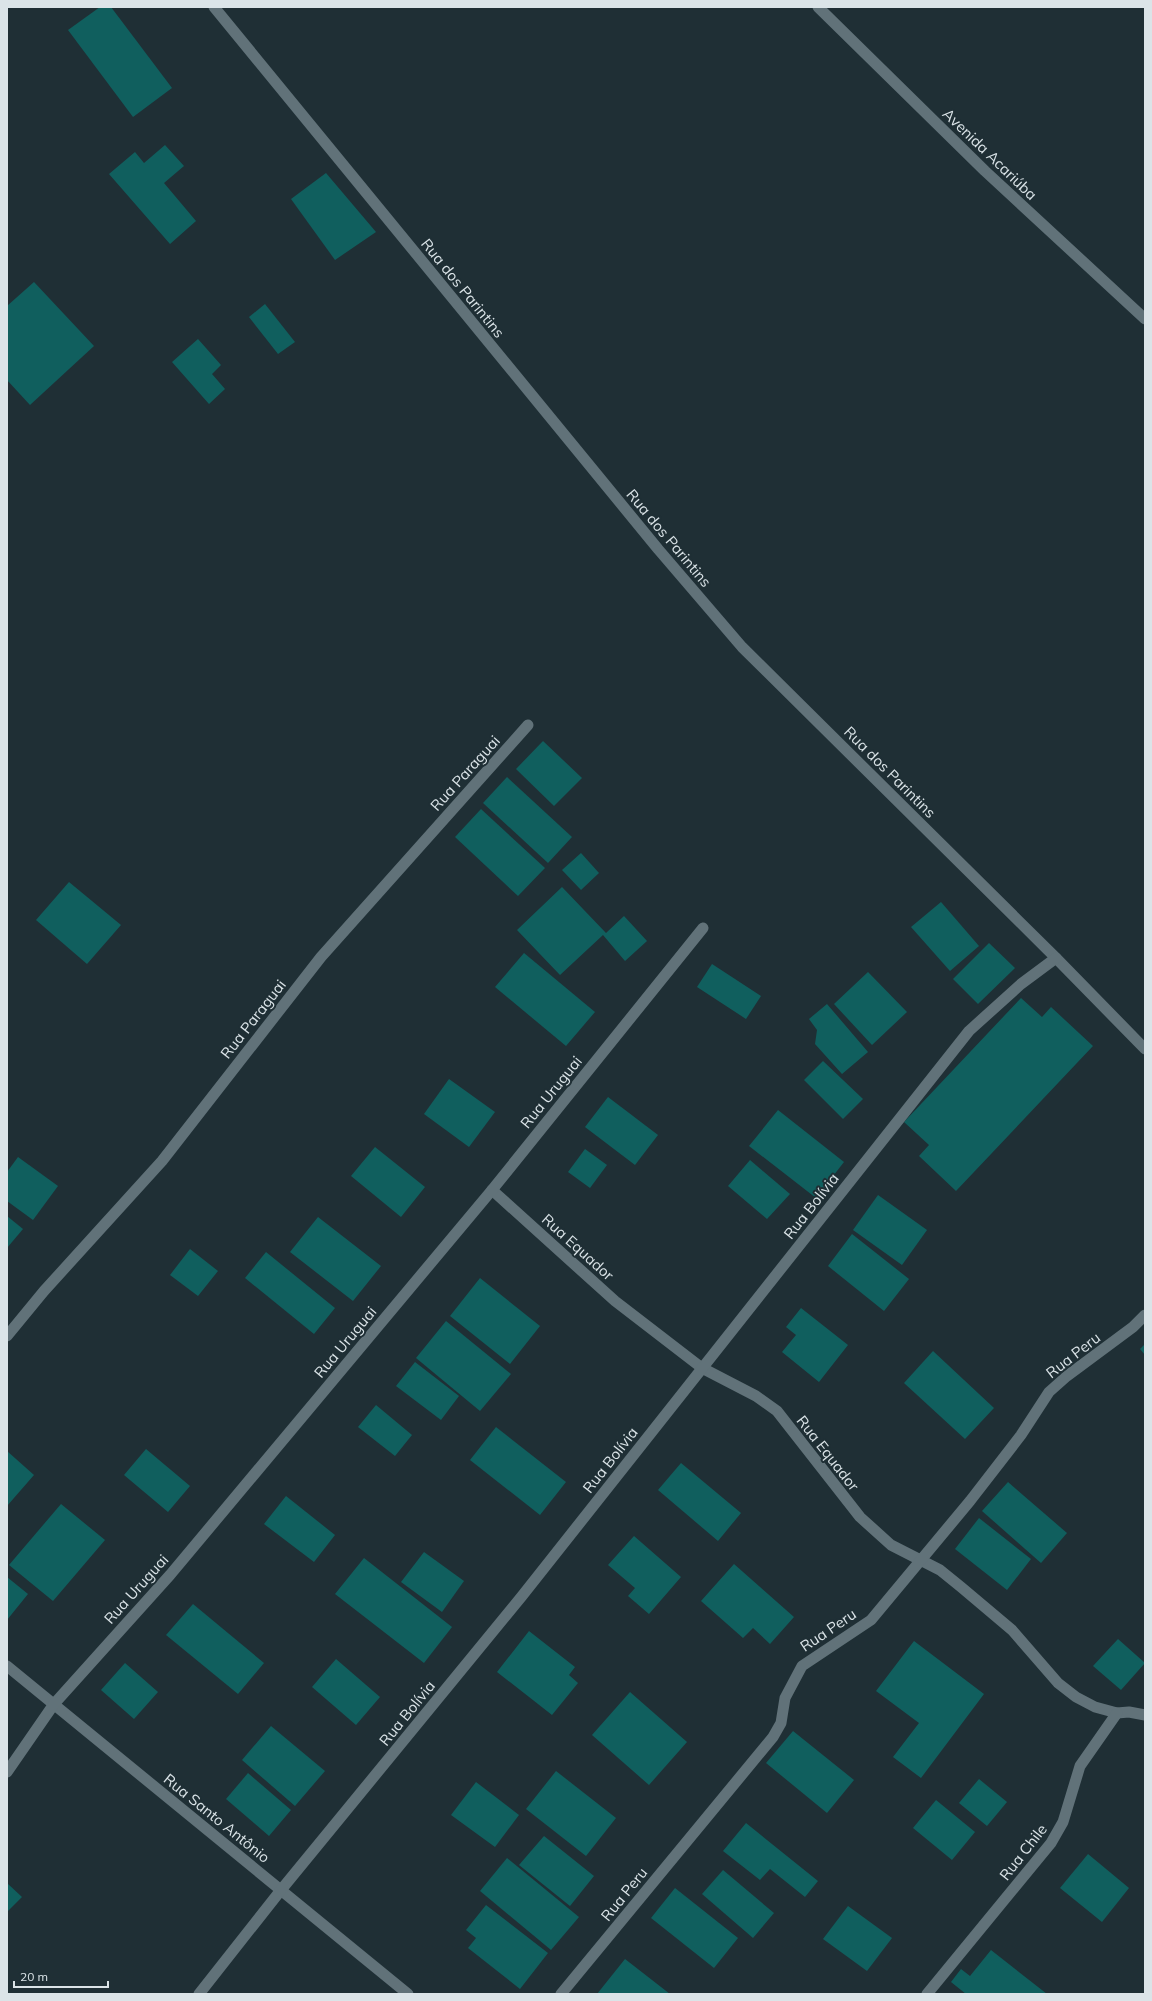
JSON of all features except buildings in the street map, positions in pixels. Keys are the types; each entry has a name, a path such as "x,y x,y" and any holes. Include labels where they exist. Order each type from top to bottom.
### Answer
{"street":[{"name":"Rua dos Parintins","path":"214,7 658,549 742,647 1056,958 1145,1049"},
{"name":"Avenida Acariúba","path":"818,7 985,171 1145,319"},
{"name":"Rua Paraguai","path":"7,1336 44,1291 162,1161 321,957 528,725"},
{"name":"Rua Uruguai","path":"7,1772 54,1704 175,1569 492,1190 703,928"},
{"name":"Rua Bolívia","path":"199,1994 281,1890 522,1596 969,1031 1021,984 1056,958"},
{"name":"Rua Equador","path":"492,1190 615,1301 702,1368 756,1396 776,1411 860,1517 891,1545 940,1570 1012,1630 1058,1683 1076,1697 1095,1707 1116,1713 1129,1712 1145,1715"},
{"name":"Rua Peru","path":"561,1994 773,1737 781,1723 785,1698 802,1666 871,1620 970,1501 1021,1435 1049,1392 1067,1376 1133,1327 1145,1315"},
{"name":"Rua Santo Antônio","path":"7,1666 408,1994"},
{"name":"Rua Chile","path":"927,1994 1051,1843 1064,1822 1080,1766 1116,1713"}]}
